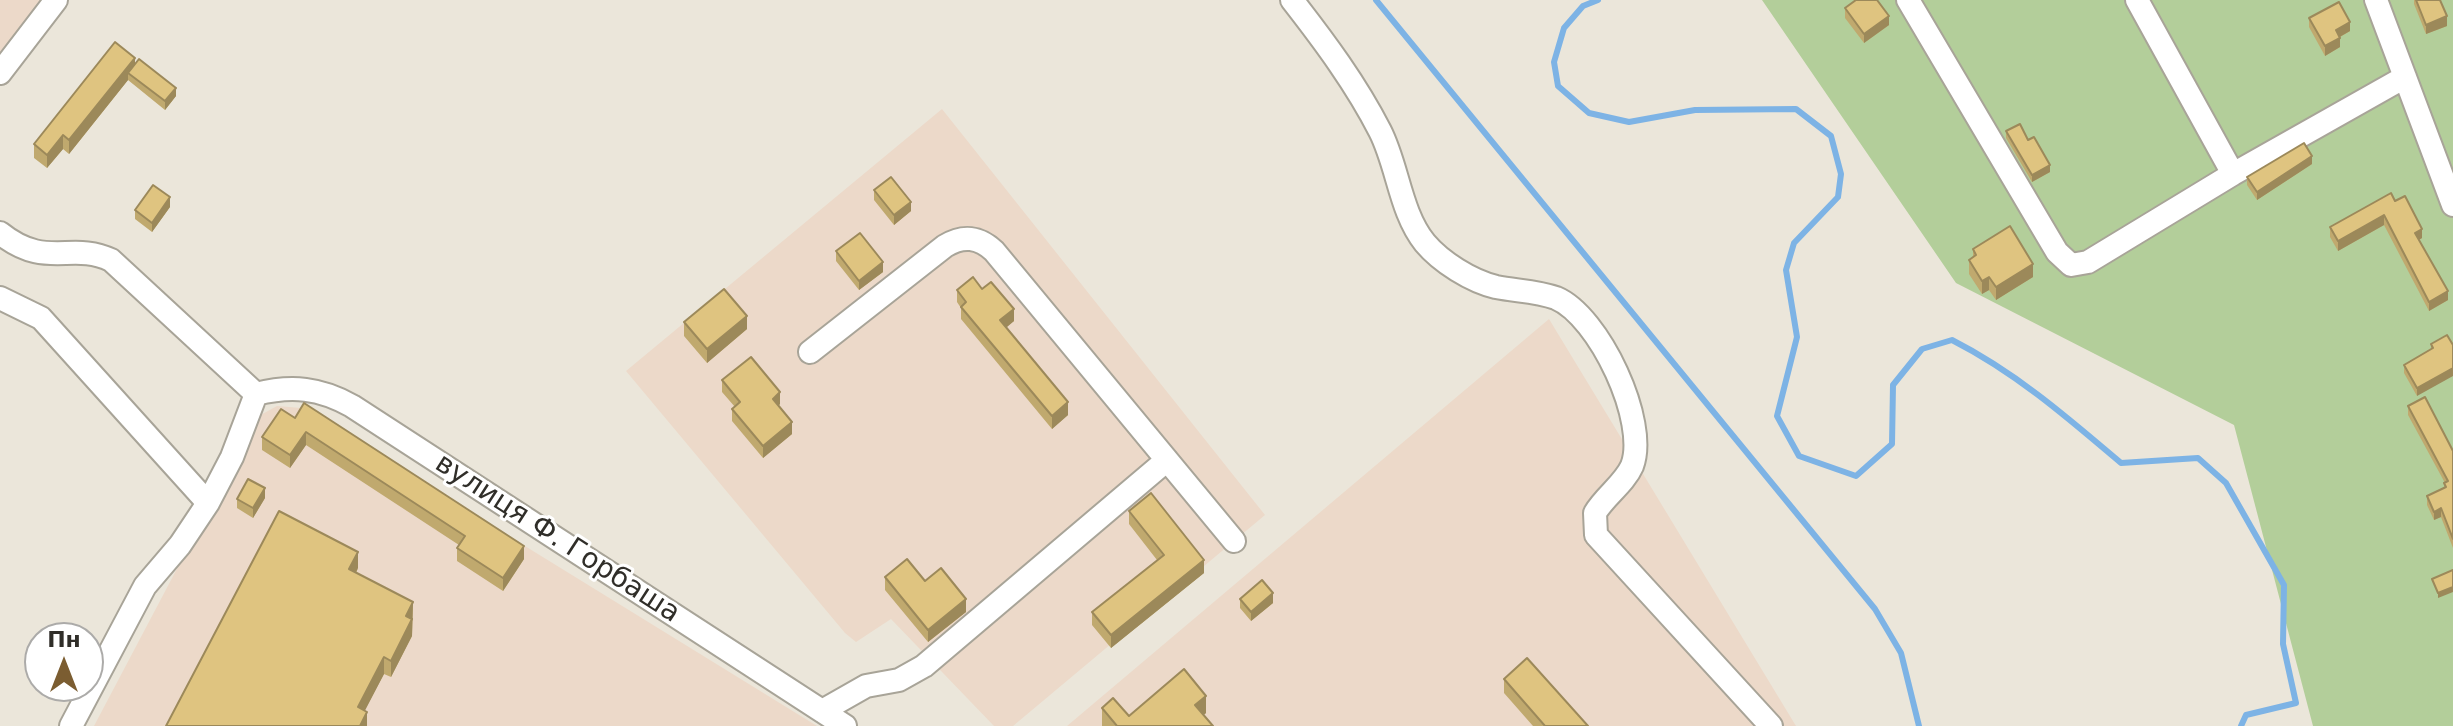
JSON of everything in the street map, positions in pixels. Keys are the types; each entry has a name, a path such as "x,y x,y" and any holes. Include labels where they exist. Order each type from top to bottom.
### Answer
{"street":[{"path":"0,73 56,0"},
{"path":"1292,0 1332,53 1380,130 1415,230 1430,248 1450,265 1493,286 1556,298 1570,307 1612,357 1627,400 1635,451 1625,477 1595,513 1596,535 1771,726"},
{"path":"1908,0 2033,214 2057,252 2071,265 2088,262 2233,174 2405,77"},
{"path":"2137,0 2233,174"},
{"path":"2376,0 2453,205"},
{"path":"0,233 35,252 95,253 116,263 256,394 232,457 208,503 180,545 145,586 71,726"},
{"path":"810,352 945,246 961,239 979,241 994,251 1234,541"},
{"path":"0,298 41,318 208,503"},
{"name":"вулиця Ф. Горбаша","path":"256,394 303,388 352,406 845,726"},
{"path":"822,711 866,686 899,680 924,666 1167,460"}],"shaded area":[{"path":"0,0 48,0 0,58"},
{"path":"942,109 1265,515 1013,726 994,726 891,619 856,642 845,633 626,371"},
{"path":"1549,319 1796,726 1067,726"},
{"path":"277,406 301,408 817,726 94,726 257,417"}],"green space":[{"path":"1762,0 2453,0 2453,726 2313,726 2234,425 1956,283"}],"building":[{"path":"1856,0 1877,0 1889,16 1864,34 1845,8"},
{"path":"2416,0 2440,0 2447,16 2426,25"},
{"path":"2339,2 2350,22 2336,30 2340,38 2325,46 2309,18"},
{"path":"115,42 135,58 69,140 63,135 47,155 34,144"},
{"path":"139,59 176,88 165,101 128,73"},
{"path":"2020,124 2028,140 2034,137 2050,165 2032,175 2006,131"},
{"path":"2304,143 2312,156 2257,192 2247,177"},
{"path":"891,177 911,202 894,215 874,190"},
{"path":"153,185 170,197 152,223 135,210"},
{"path":"2391,193 2395,201 2405,196 2422,229 2415,233 2448,291 2429,302 2384,215 2338,241 2330,227"},
{"path":"2010,226 2033,264 1996,287 1989,277 1982,281 1969,260 1976,255 1973,249"},
{"path":"860,233 883,262 859,281 836,251"},
{"path":"973,277 982,289 991,282 1014,309 1000,320 1068,402 1052,416 961,307 966,302 957,290"},
{"path":"724,289 747,316 707,349 684,322"},
{"path":"2447,335 2453,345 2453,368 2417,388 2404,365 2433,348 2431,344"},
{"path":"751,357 780,392 773,399 792,422 763,446 732,409 740,402 722,380"},
{"path":"2425,397 2453,451 2453,539 2441,508 2434,512 2427,496 2446,487 2444,483 2448,481 2408,406"},
{"path":"304,403 524,546 503,578 457,548 465,536 306,432 290,455 262,437 281,409 295,418"},
{"path":"248,479 265,488 253,508 237,499"},
{"path":"1151,493 1204,560 1111,635 1092,612 1164,555 1129,511"},
{"path":"279,511 358,552 349,569 413,602 406,616 412,619 391,661 384,657 358,707 367,712 360,726 166,726"},
{"path":"907,559 925,581 941,568 966,599 928,630 885,577"},
{"path":"2453,570 2453,587 2438,593 2432,579"},
{"path":"1262,580 1273,593 1251,612 1240,599"},
{"path":"1527,658 1588,726 1545,726 1504,679"},
{"path":"1184,669 1206,696 1195,705 1213,726 1117,726 1102,708 1113,698 1129,716"}],"waterway":[{"path":"1376,0 1875,609 1901,653 1919,726"},
{"path":"1598,0 1583,6 1564,28 1554,62 1558,86 1589,113 1629,122 1695,110 1796,109 1831,136 1841,174 1838,197 1794,243 1786,270 1797,337 1777,416 1799,456 1856,476 1892,444 1893,385 1922,349 1952,340 2019,381 2121,463 2198,458 2226,483 2284,585 2283,644 2296,703 2246,715 2241,726"}]}
